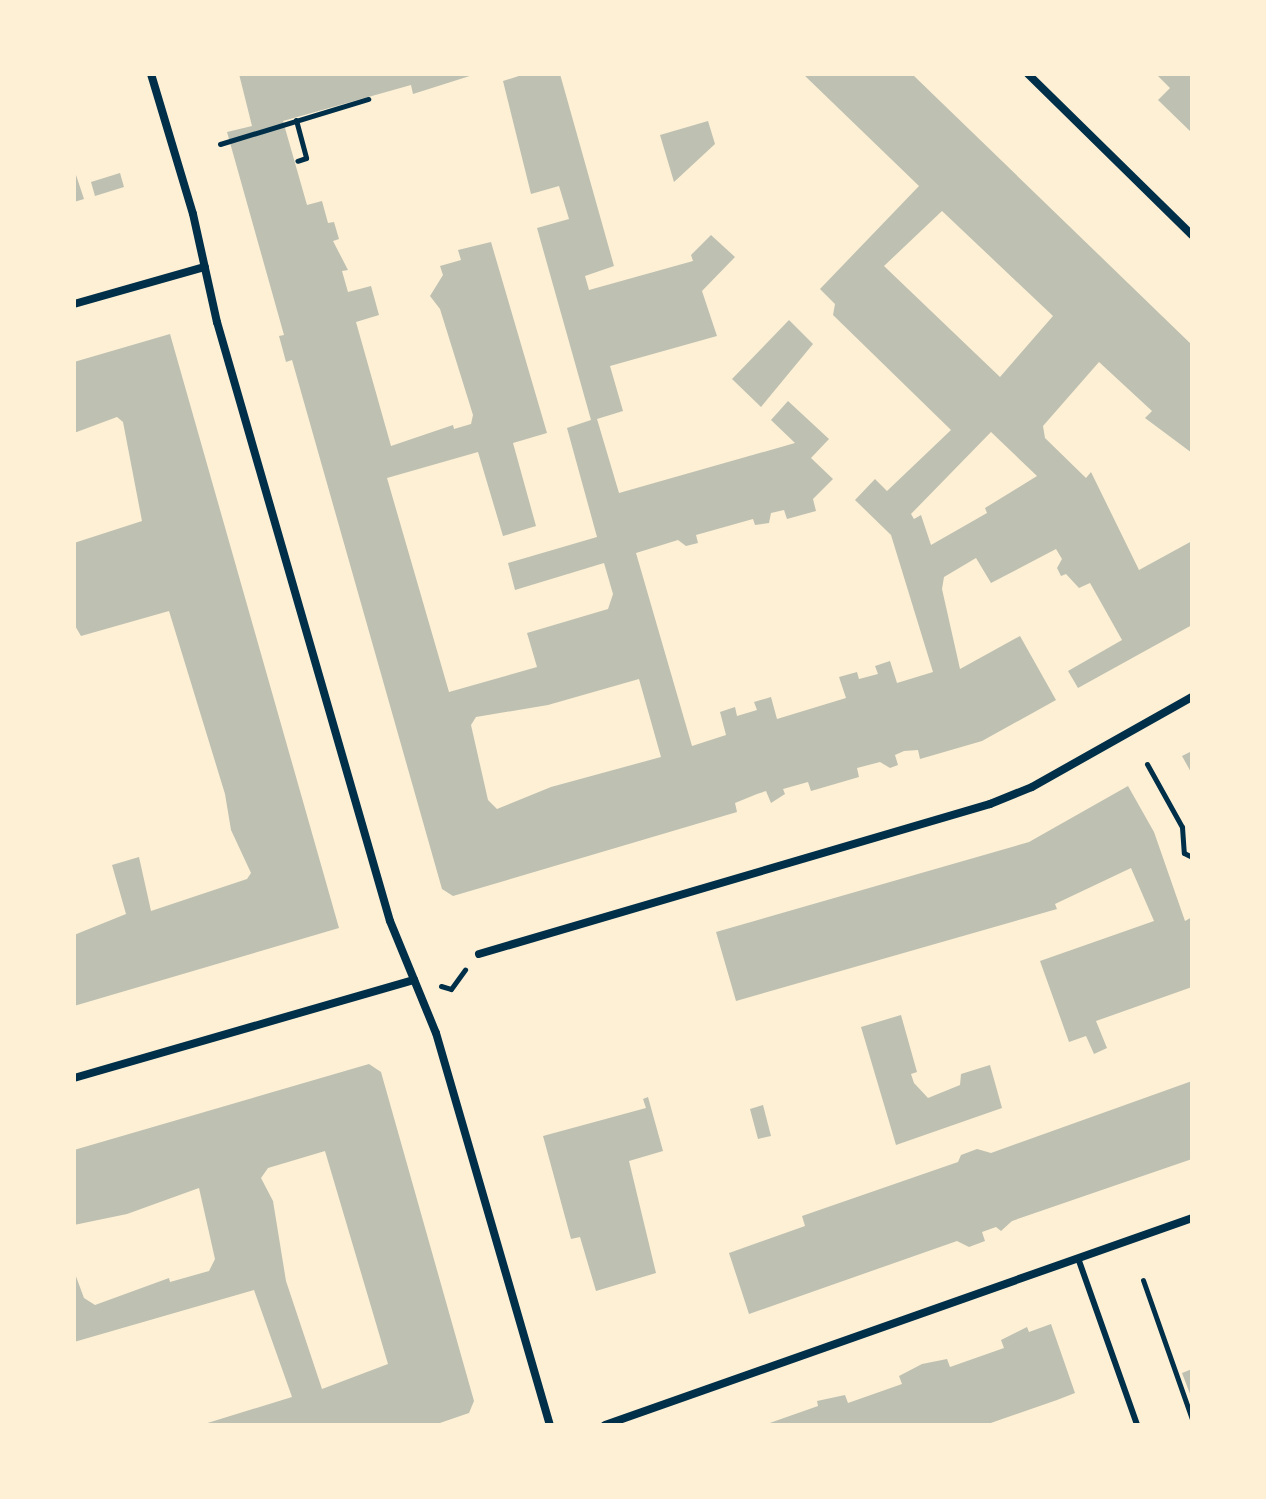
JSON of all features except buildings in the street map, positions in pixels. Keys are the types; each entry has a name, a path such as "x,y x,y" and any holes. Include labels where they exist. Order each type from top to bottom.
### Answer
{"street":[{"path":"151,74 390,921 436,1033 550,1425"},
{"path":"1028,74 1192,235"},
{"path":"74,304 205,267"},
{"path":"479,954 990,804 1032,787 1192,697"},
{"path":"74,1078 414,980"},
{"path":"605,1425 1192,1218"}],"lane":[{"path":"1078,1258 1137,1425"}],"path":[{"path":"220,144 368,99"},
{"path":"296,121 306,158 297,161"},
{"path":"1147,764 1182,827 1184,853 1192,857"},
{"path":"414,980 451,989 479,954"},
{"path":"1143,1280 1192,1419"}]}
